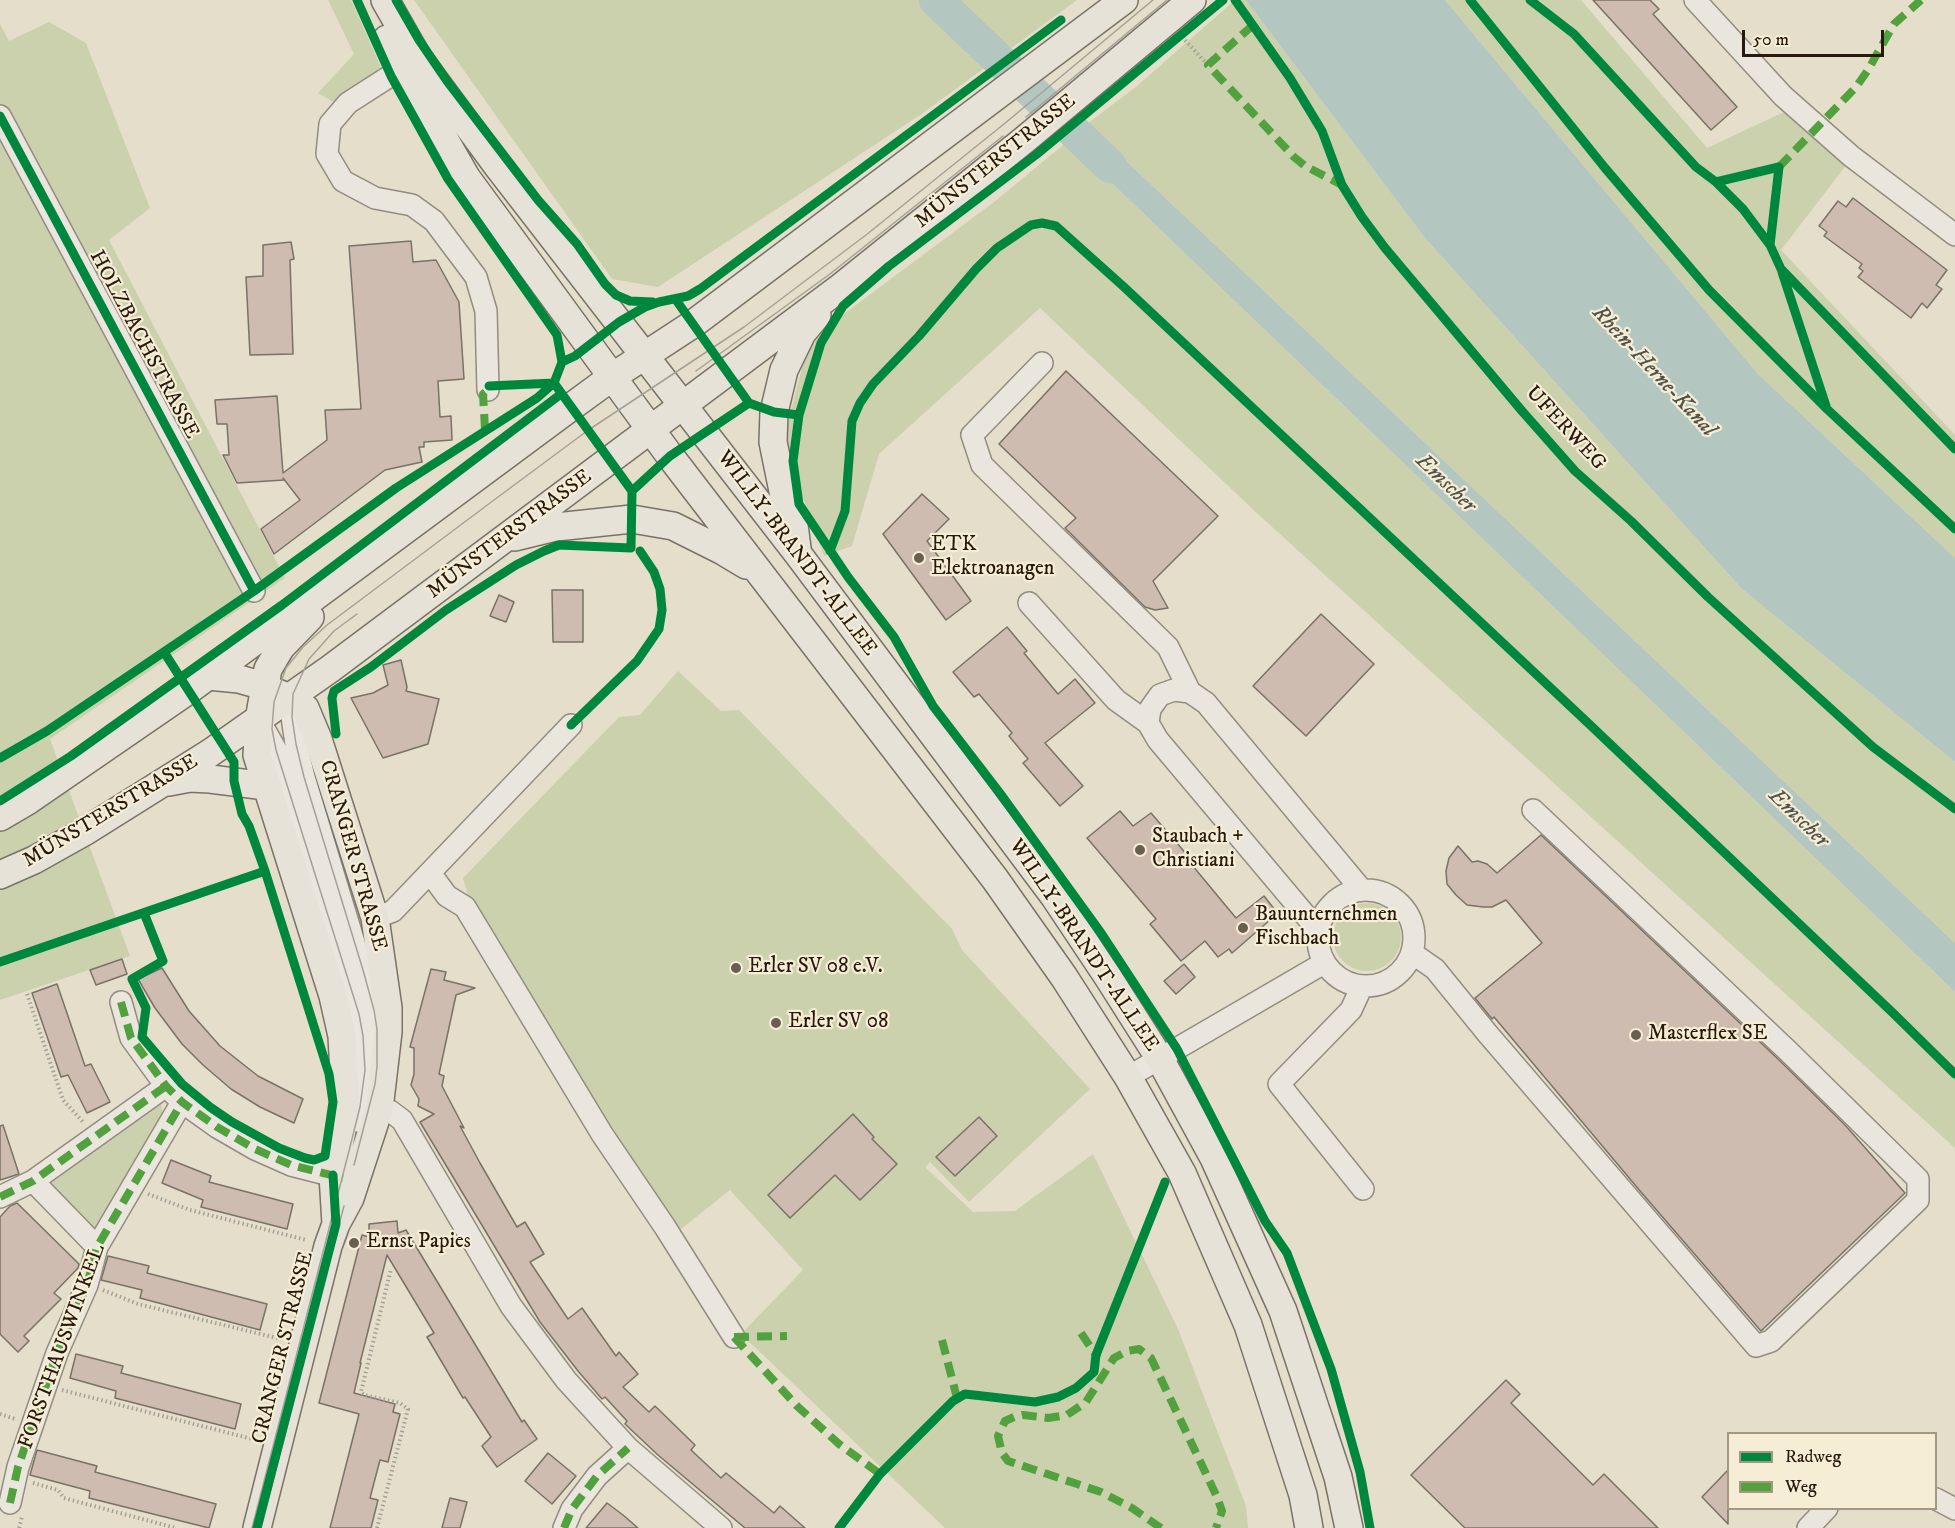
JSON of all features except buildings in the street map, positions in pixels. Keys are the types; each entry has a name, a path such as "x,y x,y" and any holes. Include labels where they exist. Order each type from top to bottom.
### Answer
{"main road":[{"name":"WILLY-BRANDT-ALLEE","path":"368,0 410,63 499,168 684,406 1054,896 1160,1059 1214,1158 1283,1311 1338,1477 1349,1528"},
{"name":"WILLY-BRANDT-ALLEE","path":"385,0 410,63 466,177 670,456 994,879 1064,977 1128,1077 1182,1173 1248,1325 1303,1495 1309,1528"},
{"path":"0,817 29,800 208,676 612,377 693,324 1124,0"},
{"name":"MÜNSTERSTRASSE","path":"0,875 34,860 84,832 163,783 273,698 330,669 841,287 1023,141 1191,1"},
{"path":"798,554 794,525 784,496 773,442 774,412 784,370 802,333 841,287"},
{"path":"502,540 556,527 632,519 673,526 722,550 760,574"},
{"name":"CRANGER STRASSE","path":"323,591 310,618 281,647 268,669 273,698 257,756 278,789 342,1036 364,1109"},
{"path":"307,741 315,697 330,669"},
{"path":"208,676 240,679 273,698"},
{"name":"CRANGER STRASSE","path":"256,1528 336,1224 350,1198 344,1179 388,1032 386,981 375,918 307,741 305,708 273,698"},
{"path":"163,783 190,778 210,779 278,789"}],"street":[{"path":"1695,0 1783,96 1851,156 1955,235"},
{"path":"410,63 348,103 330,124 327,154 343,181 375,198 412,205 434,221 476,277 486,311 488,390"},
{"name":"HOLZBACHSTRASSE","path":"0,116 254,591"},
{"path":"1042,363 972,435 982,465 1168,648 1190,692"},
{"path":"1029,603 1116,700 1148,723 1158,740 1317,929"},
{"path":"1148,723 1150,709 1160,695 1174,690 1190,692 1206,703 1361,889"},
{"path":"375,918 393,911 571,725"},
{"path":"307,741 304,777 366,1012"},
{"path":"278,789 366,1012 377,1029 377,1067 364,1109 390,1111 402,1120 511,1306 566,1380 628,1448 721,1528"},
{"path":"1412,953 1435,969 1487,1033 1756,1346 1771,1341 1918,1200 1918,1179 1787,1050 1533,810"},
{"path":"430,873 447,896 465,907 602,1134 665,1227 734,1337"},
{"path":"1361,889 1382,891 1394,898 1405,909 1412,923 1414,938 1412,953 1404,968 1392,978 1378,985 1362,986 1346,982 1332,974 1324,963 1317,944 1317,929 1329,908 1340,897 1361,889"},
{"name":"WILLY-BRANDT-ALLEE","path":"1128,1077 1324,963"},
{"path":"366,1012 381,999 386,981"},
{"path":"1362,986 1351,1010 1280,1084 1363,1190"},
{"path":"333,996 347,1008 366,1012"},
{"path":"121,1002 131,1038 166,1086 182,1102 217,1127 255,1149 291,1165 344,1179"},
{"path":"0,1197 33,1181 166,1086"},
{"name":"FORSTHAUSWINKEL","path":"10,1503 57,1353 87,1285 97,1247 182,1102"},
{"path":"33,1181 97,1247"},
{"path":"564,1528 572,1509 597,1476 628,1448"},
{"path":"1937,1500 1955,1509"},
{"path":"1808,1528 1826,1510"}],"path":[{"path":"1180,34 1208,65"},
{"path":"27,994 63,1100 95,1137"},
{"path":"132,1188 190,1210 306,1240"},
{"path":"377,1528 408,1409 400,1403 364,1395 361,1392 391,1269"},
{"path":"87,1285 138,1304 281,1339"},
{"path":"47,1384 68,1392 256,1440"},
{"path":"16,1478 58,1490 63,1498 176,1528"}],"green space":[{"path":"328,0 351,0 383,72 337,104 318,93 354,54"},
{"path":"414,0 1077,0 923,113 658,287 612,279"},
{"path":"1235,0 1246,0 1425,238 1742,589 1955,762 1955,943 1087,124 1137,86"},
{"path":"1445,0 1581,0 1707,148 1784,112 1847,164 1781,250 1955,435 1955,558 1757,373"},
{"path":"49,22 86,43 150,208 109,240 285,578 50,739 130,956 0,1000 0,24 9,41"},
{"path":"1068,141 1955,992 1955,1148 1259,515 1040,308 879,454 852,546 824,556 783,442 809,340 994,202"},
{"path":"678,671 721,711 739,710 952,929 962,950 1090,1089 969,1202 930,1162 925,1167 973,1212 1015,1211 1093,1154 1178,1329 1246,1506 1248,1528 945,1528 741,1334 803,1270 730,1190 676,1233 471,907 463,878 619,717 640,715"},
{"path":"1367,903 1380,906 1391,913 1398,924 1401,937 1398,950 1391,961 1380,968 1367,971 1354,968 1343,961 1336,950 1333,937 1336,924 1343,913 1354,906"},
{"path":"157,1103 161,1105 163,1114 102,1225 94,1229 51,1191 49,1181"}],"water":[{"name":"Rhein-Herne-Kanal","path":"1246,0 1445,0 1757,373 1955,558 1955,762 1742,589 1425,238"},
{"path":"1087,124 1955,943 1955,992 1068,141"}],"waterway":[{"name":"Emscher","path":"936,0 1110,166"}],"tram line":[{"path":"252,1528 360,1107 365,1070 359,1014 276,750 272,729 274,702 286,668 303,647 327,625 490,503 587,431 744,327 866,235 1153,0"},
{"path":"1026,117 1167,0"},
{"path":"696,371 830,274 1003,136"},
{"path":"354,1165 375,1084 377,1029 363,970 304,777 292,717 293,694 309,659 334,631 357,614"},
{"path":"326,1273 344,1206"},
{"path":"261,1528 319,1302"}],"marked path":[{"path":"1779,167 1856,87 1894,24 1921,0"},
{"path":"1253,25 1208,65 1294,157 1305,166 1342,185"},
{"path":"485,429 483,394 488,390"},
{"path":"121,1002 131,1038 166,1086 182,1102 217,1127 255,1149 291,1165 343,1178"},
{"path":"0,1197 33,1181 166,1086"},
{"path":"10,1503 18,1467 57,1353 87,1285 97,1247 182,1102"},
{"path":"1081,1333 1098,1358"},
{"path":"734,1337 787,1336"},
{"path":"734,1337 797,1406 839,1444 880,1474"},
{"path":"942,1340 957,1398"},
{"path":"1161,1528 1132,1508 1101,1492 1008,1461 1002,1453 998,1436 1005,1421 1023,1415 1048,1418 1067,1415 1086,1402 1114,1358 1127,1351 1139,1349 1151,1358 1217,1497 1222,1511 1216,1528"},
{"path":"564,1528 572,1509 597,1476 628,1448"}],"cycle path":[{"path":"357,0 391,76 448,179 557,335 562,362"},
{"path":"396,0 419,40 447,81 538,200 577,244 605,284 616,295 630,301 653,302"},
{"path":"799,415 821,343 843,306 889,266 1037,154 1223,0"},
{"name":"UFERWEG","path":"1235,0 1290,78 1322,131 1342,185 1362,217 1385,248 1575,471 1631,521 1708,597 1873,747 1955,809"},
{"path":"1470,0 1605,168 1709,290 1827,409 1955,529"},
{"path":"1530,0 1574,34 1696,167 1716,182 1779,167 1770,245 1781,269 1955,449"},
{"path":"0,758 47,731 254,591 396,488 537,398 554,383 562,362 575,356 619,322 645,307 688,296 700,289 1061,20"},
{"path":"0,116 254,591"},
{"path":"1716,182 1743,209 1770,245"},
{"path":"830,551 845,511 852,421 860,403 873,384 997,248 1031,225 1042,223 1056,226 1124,287 1587,722 1955,1074"},
{"path":"1782,272 1826,406"},
{"path":"676,300 749,403 774,412 799,415 793,461 799,504 848,577 894,637 933,706 999,792 1101,933 1177,1049 1265,1221 1287,1253 1331,1369 1360,1472 1370,1528"},
{"path":"336,734 332,698 334,691 371,667 446,610 516,565 559,545 631,548 632,491 554,383 489,386"},
{"path":"0,801 71,756 282,605 561,394"},
{"path":"632,491 670,456 749,403"},
{"path":"571,725 637,661 659,629 662,610 660,589 654,572 640,551"},
{"path":"144,913 163,961 132,979 146,1008 142,1037 182,1084 232,1122 279,1148 305,1158 314,1160 325,1156 333,1102 329,1074 265,871 249,826 242,814 234,781 234,762 164,652"},
{"path":"0,962 265,871"},
{"path":"257,1528 336,1224 333,1175"},
{"path":"839,1528 880,1474 953,1401 965,1394 1035,1402 1058,1397 1076,1388 1094,1372 1096,1355 1165,1182"}],"place":[{"name":"ETK Elektroanagen","path":"919,558"},
{"name":"Staubach + Christiani","path":"1140,850"},
{"name":"Bauunternehmen Fischbach","path":"1243,928"},
{"name":"Erler SV 08 e.V.","path":"736,968"},
{"name":"Erler SV 08","path":"776,1023"},
{"name":"Masterflex SE","path":"1636,1035"},
{"name":"Ernst Papies","path":"354,1243"}]}
